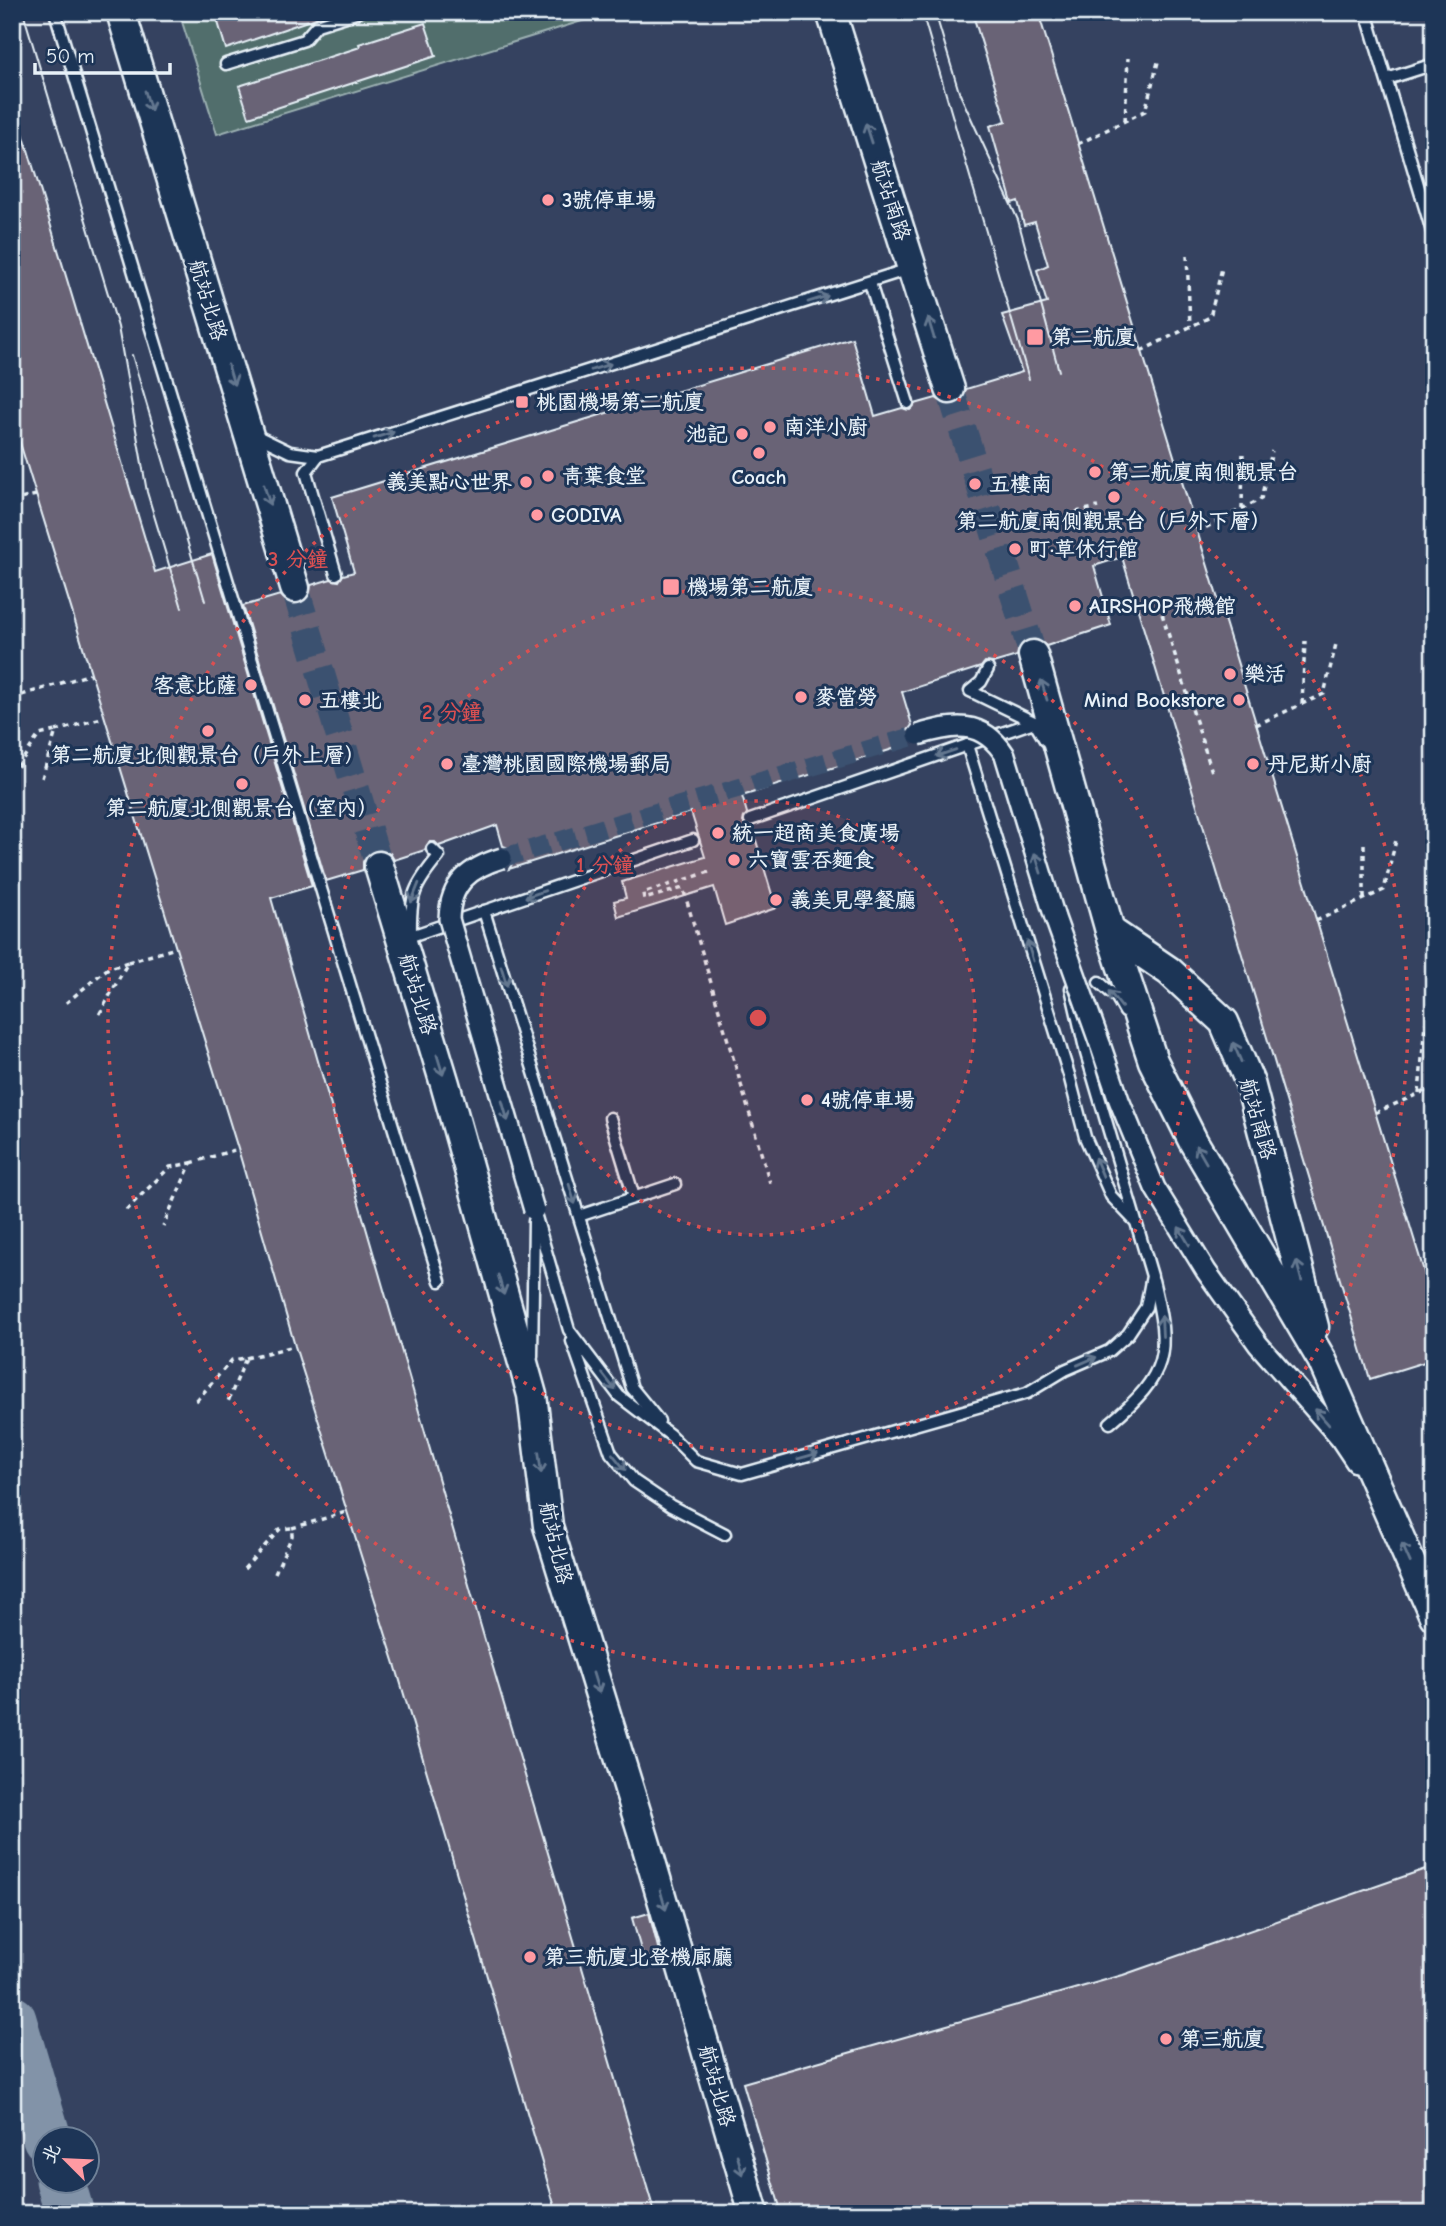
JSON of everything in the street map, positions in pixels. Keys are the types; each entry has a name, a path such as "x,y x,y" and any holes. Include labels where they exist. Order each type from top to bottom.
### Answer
{"street":[{"name":"航站北路","path":"121,12 295,588"},
{"name":"航站南路","path":"831,12 950,389"},
{"name":"航站南路","path":"1033,655 1110,931 1153,1061 1193,1141 1322,1360 1434,1616"},
{"path":"918,734 947,726 966,727 984,733 998,744 1005,755 1093,1049 1119,1100 1155,1188 1206,1271 1258,1344 1340,1438 1389,1513"},
{"path":"502,858 477,869 455,887 449,919 534,1210"},
{"name":"航站北路","path":"379,866 445,1084 531,1395 548,1526 649,1854 754,2214"},
{"name":"航站南路","path":"1110,931 1168,971 1224,1021 1250,1083 1322,1360"}],"lane":[{"path":"55,12 440,1281"},
{"path":"226,64 304,40 317,25 359,12"},
{"path":"1367,12 1434,238"},
{"path":"1387,79 1434,64"},
{"path":"248,430 264,441 289,452 318,456 912,268"},
{"path":"870,283 908,403"},
{"path":"318,456 306,472 336,574"},
{"path":"988,669 981,682 970,691 1034,723 1067,772"},
{"path":"750,820 1034,723"},
{"path":"967,745 1069,1075 1085,1137 1111,1196 1137,1222"},
{"path":"411,936 692,839"},
{"path":"413,977 410,904 421,877 436,853"},
{"path":"484,911 632,1388 670,1435 696,1461 742,1474 1027,1393 1065,1370 1109,1351 1128,1334 1146,1307 1152,1276"},
{"path":"1099,982 1117,998 1153,1061"},
{"path":"1093,1049 1162,1317 1162,1355 1154,1379 1134,1402 1110,1423"},
{"path":"610,1118 634,1197"},
{"path":"579,1216 675,1184"},
{"path":"534,1210 569,1330 611,1453 634,1480 671,1506 725,1534"},
{"path":"531,1395 534,1210"},
{"path":"569,1330 620,1396 670,1435"}],"path":[{"path":"1125,121 1128,58"},
{"path":"1078,144 1145,111 1158,62"},
{"path":"1187,255 1190,327"},
{"path":"1141,351 1210,317 1222,268"},
{"path":"1241,509 1243,449"},
{"path":"1197,532 1261,499 1272,451"},
{"path":"12,500 36,495"},
{"path":"1076,512 1098,507"},
{"path":"1156,595 1213,775"},
{"path":"1302,704 1305,641"},
{"path":"1256,725 1324,694 1336,645"},
{"path":"12,698 91,674"},
{"path":"12,775 39,735 105,717"},
{"path":"42,778 56,731"},
{"path":"1364,840 1364,899"},
{"path":"1316,921 1384,890 1396,840"},
{"path":"709,872 643,893 645,900 683,888 770,1184"},
{"path":"66,1003 107,969 176,948"},
{"path":"99,1015 128,962"},
{"path":"1419,1093 1425,1023"},
{"path":"1375,1113 1434,1087"},
{"path":"126,1210 170,1167 238,1149"},
{"path":"163,1226 191,1163"},
{"path":"196,1401 232,1360 295,1346"},
{"path":"227,1404 246,1358"},
{"path":"244,1569 280,1529 346,1512"},
{"path":"275,1573 292,1536 292,1528"}],"shaded area":[{"path":"12,12 1434,12 1434,2214 12,2214"}],"green space":[{"path":"179,12 611,12 217,134"}],"building":[{"path":"215,12 325,12 325,15 226,49"},
{"path":"972,12 1038,12 1434,1304 1434,1359 1370,1379 1122,557 1094,566 1111,625 1046,646 1038,639 1028,639 1021,644 1017,656 993,663 985,662 981,667 902,692 912,725 906,733 909,744 742,796 747,813 743,822 752,827 776,908 725,925 714,887 618,917 614,901 626,898 622,882 705,857 691,812 509,869 514,855 509,848 503,846 497,825 439,846 435,842 429,842 425,850 394,860 390,853 374,850 366,855 363,870 326,881 243,606 280,595 291,604 300,604 308,599 311,585 331,579 339,581 343,575 354,572 332,497 852,338 875,416 902,408 910,410 915,404 936,398 946,405 954,405 963,400 966,389 1022,372 1002,315 1047,303 1037,270 1048,265 1035,222 1024,225 1018,201 1012,203 990,126 1006,121"},
{"path":"425,23 436,56 249,117 239,86"},
{"path":"12,110 16,110 155,572 212,554 312,886 271,898 484,1637 655,2214 557,2214 395,1664 295,1346 238,1149 12,417"},
{"name":"第三航廈","path":"1434,1866 1434,2214 782,2214 743,2083 1123,1975"},
{"path":"649,1913 661,1959 645,1964 632,1918"}],"taxiway":[{"path":"12,2020 43,2124"},
{"path":"64,2194 70,2214"}],"tunnel":[{"path":"950,389 1033,655"},
{"path":"295,588 379,866"},
{"path":"502,858 918,735"}],"tram line":[{"path":"23,12 118,327 147,492 182,608"},
{"path":"922,12 1029,379"},
{"path":"935,12 959,92 1018,220 1059,371"},
{"path":"132,355 205,601"}],"place":[{"name":"3號停車場","path":"548,200"},
{"name":"第二航廈","path":"1035,337"},
{"name":"桃園機場第二航廈","path":"522,402"},
{"name":"南洋小廚","path":"770,427"},
{"name":"池記","path":"742,434"},
{"name":"Coach","path":"759,453"},
{"name":"第二航廈南側觀景台","path":"1095,472"},
{"name":"青葉食堂","path":"548,476"},
{"name":"義美點心世界","path":"526,482"},
{"name":"五樓南","path":"975,484"},
{"name":"第二航廈南側觀景台（戶外下層）","path":"1114,497"},
{"name":"GODIVA","path":"537,515"},
{"name":"町·草休行館","path":"1015,549"},
{"name":"機場第二航廈","path":"671,587"},
{"name":"AIRSHOP飛機館","path":"1075,606"},
{"name":"樂活","path":"1230,674"},
{"name":"客意比薩","path":"251,685"},
{"name":"麥當勞","path":"801,697"},
{"name":"五樓北","path":"305,700"},
{"name":"Mind Bookstore","path":"1239,700"},
{"name":"第二航廈北側觀景台（戶外上層）","path":"208,731"},
{"name":"臺灣桃園國際機場郵局","path":"447,764"},
{"name":"丹尼斯小廚","path":"1253,764"},
{"name":"第二航廈北側觀景台（室內）","path":"242,784"},
{"name":"統一超商美食廣場","path":"718,833"},
{"name":"六寶雲吞麵食","path":"734,860"},
{"name":"義美見學餐廳","path":"776,900"},
{"name":"4號停車場","path":"807,1100"},
{"name":"第三航廈北登機廊廳","path":"530,1957"},
{"name":"第三航廈","path":"1166,2039"}]}
